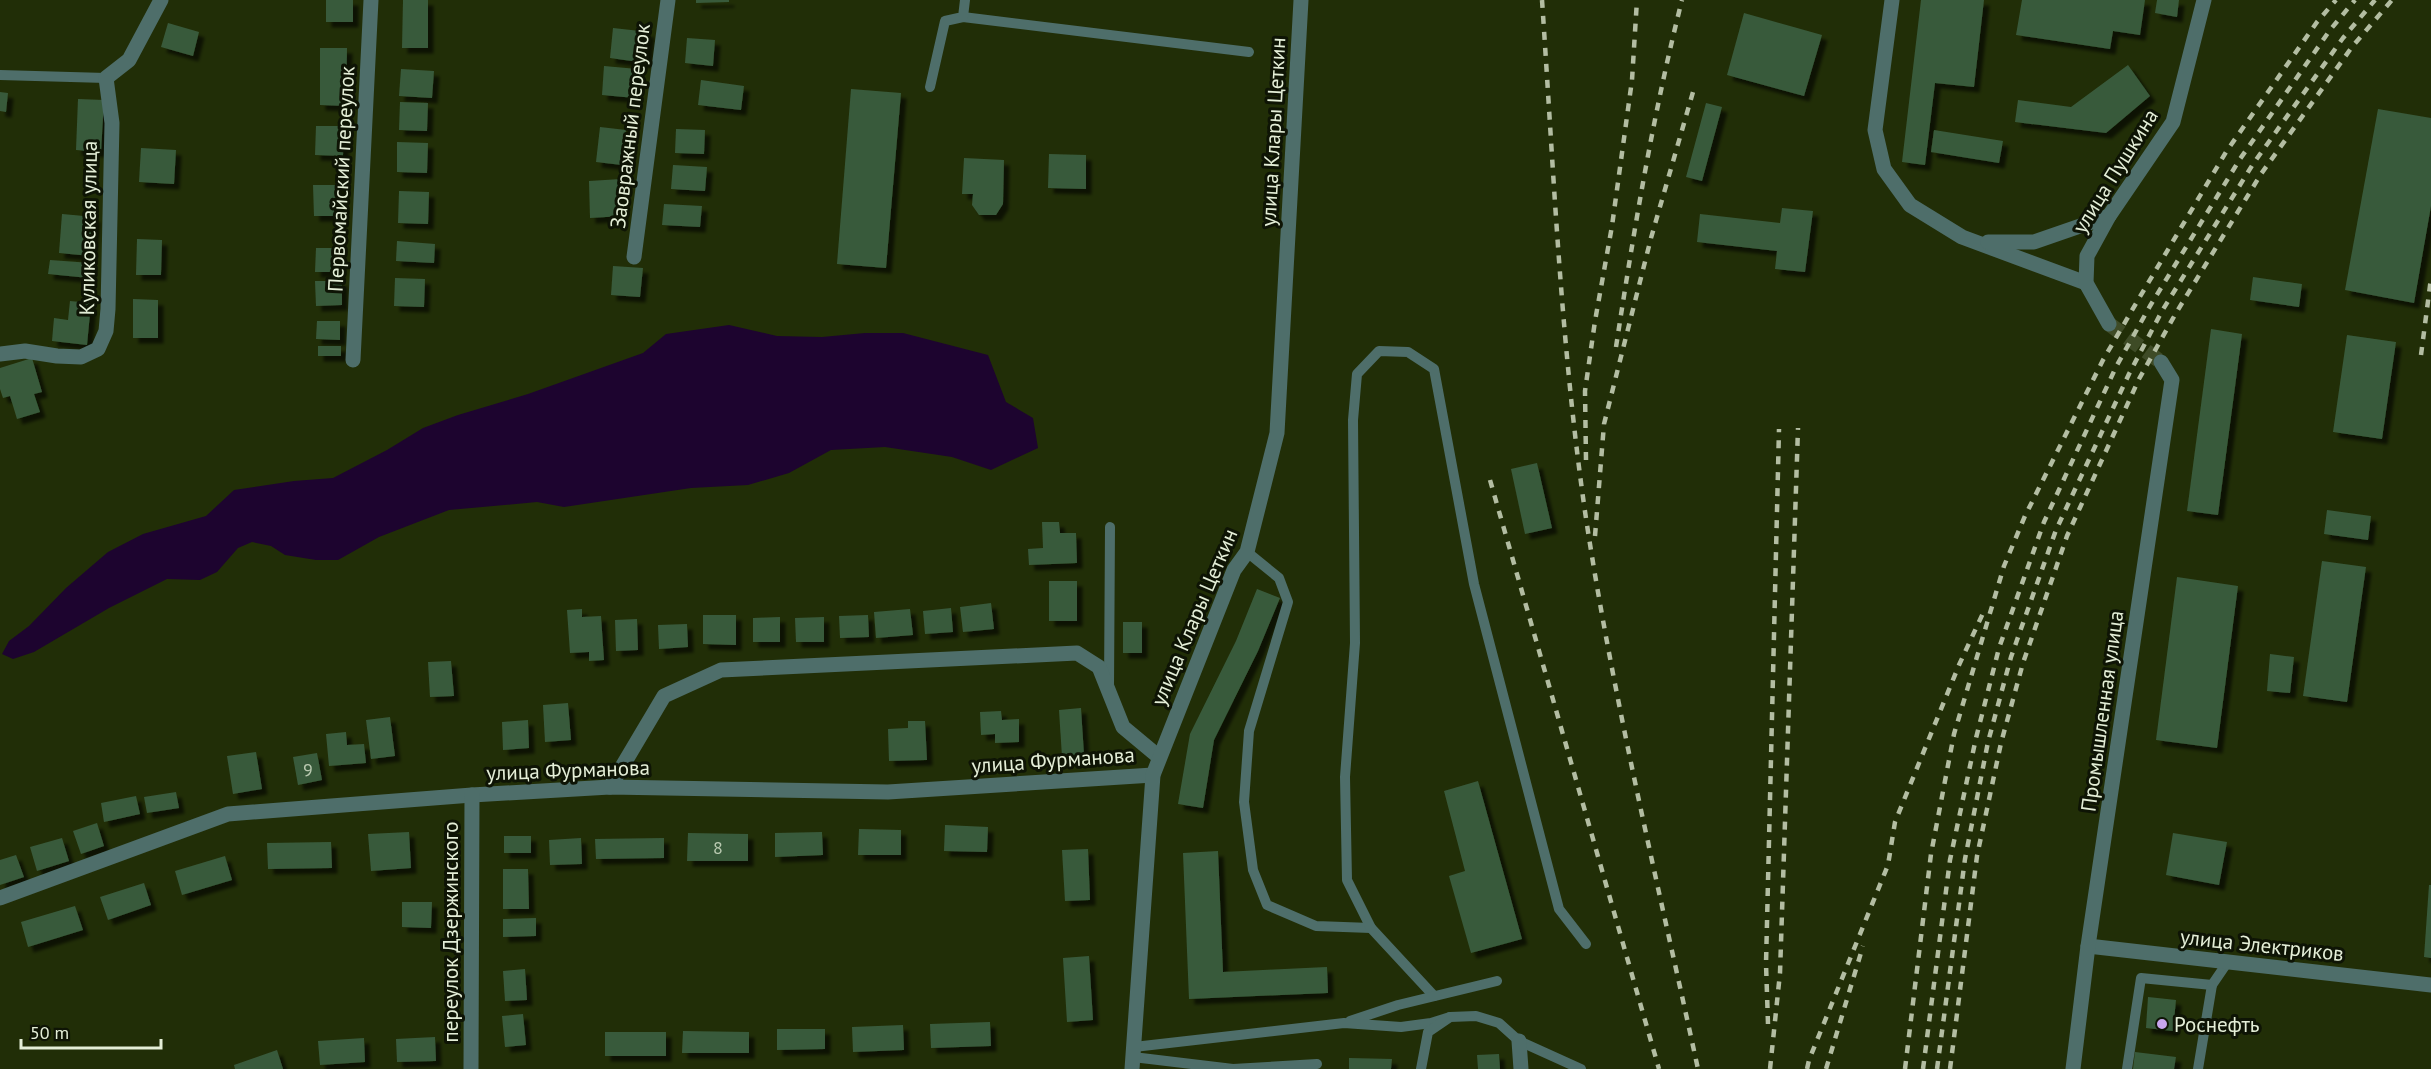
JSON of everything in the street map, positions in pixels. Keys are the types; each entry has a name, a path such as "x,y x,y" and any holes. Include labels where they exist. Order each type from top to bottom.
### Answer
{"street":[{"path":"106,78 129,60 161,0"},
{"name":"Первомайский переулок","path":"353,360 371,0"},
{"name":"Заовражный переулок","path":"634,257 668,0"},
{"name":"улица Клары Цеткин","path":"1133,1057 1153,775 1158,757 1234,570 1247,552 1277,433 1302,0"},
{"path":"1892,0 1875,130 1884,169 1910,205 1962,237 2086,283 2109,324"},
{"name":"улица Пушкина","path":"2086,283 2087,256 2109,216 2173,122 2204,0"},
{"name":"Куликовская улица","path":"0,354 25,351 81,357 98,349 106,331 112,123 106,78"},
{"path":"1962,237 1994,243 2034,242 2109,216"},
{"name":"Промышленная улица","path":"2073,1069 2088,946 2172,380 2161,362"},
{"path":"610,787 664,696 721,670 1077,653 1099,667 1123,727 1158,757"},
{"name":"улица Фурманова","path":"0,898 228,814 610,787 888,792 1153,775"},
{"name":"переулок Дзержинского","path":"471,1069 472,795"},
{"name":"улица Электриков","path":"2088,946 2431,985"},
{"path":"1519,1041 1521,1069"}],"lane":[{"path":"963,17 965,0"},
{"path":"930,87 945,21 963,17 1249,52"},
{"path":"0,75 106,78"},
{"path":"1434,996 1371,928 1347,880 1345,777 1355,643 1353,420 1357,374 1379,351 1407,352 1434,369 1474,584 1559,909 1586,944"},
{"path":"1109,690 1110,527"},
{"path":"1247,552 1279,578 1288,602 1249,731 1244,802 1253,870 1267,906 1316,927 1371,928"},
{"path":"2198,1069 2212,985 2227,963"},
{"path":"2127,1069 2140,978 2212,985"},
{"path":"1133,1057 1344,1023 1434,996 1497,981"},
{"path":"1344,1023 1401,1028 1450,1017 1476,1016 1499,1023 1519,1041 1581,1069"},
{"path":"1421,1069 1428,1032 1450,1017"},
{"path":"1133,1057 1233,1069 1317,1064"}],"shaded area":[{"path":"729,325 777,336 822,337 865,333 903,333 988,355 1006,402 1033,418 1038,448 991,470 952,457 885,447 831,450 789,473 748,485 691,488 564,507 537,502 449,510 379,537 338,560 316,560 285,555 271,546 252,542 238,548 217,572 200,580 167,579 109,608 34,652 13,659 2,654 9,641 29,626 66,588 108,552 143,534 206,516 234,490 333,478 423,428 643,353 666,334"}],"building":[{"path":"326,0 353,0 353,22 326,22"},
{"path":"403,0 428,0 428,48 402,48"},
{"path":"696,0 729,0 729,2 696,3"},
{"path":"1921,0 1984,0 1974,87 1935,83 1925,165 1902,162"},
{"path":"2022,0 2145,0 2140,35 2113,31 2110,49 2016,35"},
{"path":"2157,0 2179,0 2177,17 2155,13"},
{"path":"1744,13 1822,35 1804,96 1727,75"},
{"path":"168,23 199,32 193,56 161,47"},
{"path":"613,28 649,32 646,63 610,58"},
{"path":"687,38 715,40 713,66 685,63"},
{"path":"320,48 347,48 346,106 320,105"},
{"path":"2128,65 2150,96 2106,133 2015,122 2018,100 2071,107"},
{"path":"604,66 637,69 635,98 602,95"},
{"path":"401,69 434,71 432,98 399,96"},
{"path":"701,80 744,86 741,110 698,105"},
{"path":"851,89 901,93 886,268 837,264"},
{"path":"0,92 8,93 6,112 0,111"},
{"path":"78,99 104,100 101,152 76,150"},
{"path":"400,102 428,103 427,131 399,130"},
{"path":"1706,103 1722,107 1702,181 1686,177"},
{"path":"2378,109 2431,118 2431,206 2414,303 2345,290"},
{"path":"316,126 344,126 343,156 315,155"},
{"path":"600,127 626,130 622,165 596,162"},
{"path":"676,129 705,130 704,154 675,153"},
{"path":"1934,130 2003,141 1999,163 1931,152"},
{"path":"397,142 428,143 427,173 397,172"},
{"path":"141,148 176,150 174,184 139,182"},
{"path":"1049,154 1086,155 1086,189 1048,188"},
{"path":"964,158 1004,160 1003,204 996,215 979,215 972,205 973,194 962,194"},
{"path":"673,165 707,167 705,191 671,189"},
{"path":"621,179 623,216 590,218 589,181"},
{"path":"313,185 339,185 340,216 314,216"},
{"path":"399,191 429,192 428,224 398,223"},
{"path":"664,204 702,206 700,227 662,225"},
{"path":"1782,208 1813,211 1805,272 1775,269 1777,251 1697,242 1700,214 1780,223"},
{"path":"62,214 95,217 91,256 59,253"},
{"path":"137,239 162,240 161,275 136,275"},
{"path":"397,241 435,244 434,263 396,261"},
{"path":"316,248 340,248 340,272 315,272"},
{"path":"50,260 91,263 89,278 48,274"},
{"path":"613,266 643,268 640,297 611,295"},
{"path":"2253,277 2302,284 2299,307 2250,300"},
{"path":"395,278 425,279 424,307 394,306"},
{"path":"315,281 342,281 342,305 316,306"},
{"path":"133,299 158,300 158,338 133,338"},
{"path":"70,301 91,303 87,345 52,341 54,318 68,320"},
{"path":"317,321 340,321 340,340 316,339"},
{"path":"2211,329 2242,334 2218,515 2187,511"},
{"path":"2347,335 2396,342 2382,439 2333,432"},
{"path":"318,346 341,346 341,356 318,356"},
{"path":"32,358 42,392 34,394 40,412 17,419 10,396 3,398 0,389 0,368"},
{"path":"1537,463 1552,528 1525,534 1511,469"},
{"path":"2327,510 2371,516 2368,540 2324,534"},
{"path":"1042,522 1059,522 1060,533 1076,533 1077,563 1029,565 1028,549 1043,548"},
{"path":"2322,561 2366,567 2347,702 2303,696"},
{"path":"2177,577 2238,586 2217,748 2156,740"},
{"path":"1049,581 1077,581 1077,621 1049,621"},
{"path":"1257,589 1280,598 1258,651 1214,740 1203,808 1178,804 1190,734 1236,641"},
{"path":"991,603 994,629 963,632 960,607"},
{"path":"951,608 953,632 925,634 923,611"},
{"path":"582,609 582,617 601,616 604,660 589,661 589,652 570,653 567,610"},
{"path":"910,609 913,635 876,638 874,612"},
{"path":"703,615 736,615 736,645 703,644"},
{"path":"868,615 869,637 840,638 839,616"},
{"path":"780,617 780,642 753,642 753,618"},
{"path":"824,617 824,642 796,642 795,618"},
{"path":"637,619 638,650 616,651 615,620"},
{"path":"1123,622 1142,622 1142,653 1123,653"},
{"path":"687,624 688,647 659,649 658,625"},
{"path":"2270,654 2294,657 2290,693 2267,691"},
{"path":"451,661 454,696 430,697 428,662"},
{"path":"568,703 571,740 545,742 543,705"},
{"path":"1081,708 1084,755 1062,757 1059,710"},
{"path":"1001,711 1002,720 1019,719 1019,742 995,743 995,734 981,735 980,712"},
{"path":"390,717 395,756 371,759 366,720"},
{"path":"528,720 529,748 503,750 502,722"},
{"path":"908,721 925,721 927,760 889,761 888,729 908,728"},
{"path":"346,732 347,745 364,744 366,763 329,766 326,734"},
{"path":"256,752 262,789 233,794 227,756"},
{"path":"317,753 322,780 298,785 293,757"},
{"path":"1478,781 1522,939 1471,953 1449,876 1465,871 1444,791"},
{"path":"176,792 179,808 147,813 144,797"},
{"path":"136,796 140,814 104,822 101,803"},
{"path":"97,823 104,846 81,854 73,831"},
{"path":"945,825 988,827 987,852 944,851"},
{"path":"859,829 901,830 901,855 858,855"},
{"path":"409,832 411,868 371,871 368,834"},
{"path":"822,832 823,855 775,857 775,833"},
{"path":"688,833 748,834 748,861 687,861"},
{"path":"2173,833 2227,842 2219,885 2166,875"},
{"path":"504,836 531,836 531,853 504,853"},
{"path":"62,838 69,861 37,871 30,847"},
{"path":"581,838 582,864 550,865 549,840"},
{"path":"664,838 664,858 596,859 595,839"},
{"path":"331,842 332,868 268,869 267,843"},
{"path":"1088,849 1090,900 1065,901 1062,850"},
{"path":"1218,851 1223,972 1327,967 1328,993 1189,999 1183,853"},
{"path":"16,855 24,877 0,885 0,860"},
{"path":"225,856 232,880 182,895 175,871"},
{"path":"503,869 528,869 529,909 503,909"},
{"path":"144,883 151,905 108,920 100,897"},
{"path":"2429,885 2431,885 2431,958 2424,957"},
{"path":"402,902 432,902 431,928 402,927"},
{"path":"75,906 83,930 28,947 21,922"},
{"path":"536,918 536,936 503,937 503,919"},
{"path":"1089,956 1093,1020 1067,1022 1063,958"},
{"path":"525,969 527,1000 505,1001 503,971"},
{"path":"2148,997 2176,1000 2173,1031 2146,1028"},
{"path":"523,1014 526,1045 505,1047 502,1016"},
{"path":"990,1022 991,1046 931,1048 930,1024"},
{"path":"903,1025 904,1050 853,1052 852,1027"},
{"path":"777,1029 825,1029 825,1049 777,1050"},
{"path":"683,1031 749,1032 749,1053 682,1053"},
{"path":"605,1032 666,1032 666,1056 605,1056"},
{"path":"435,1037 436,1061 397,1062 396,1039"},
{"path":"364,1038 365,1062 320,1065 318,1041"},
{"path":"277,1050 283,1069 235,1069 234,1065"},
{"path":"2135,1052 2176,1057 2174,1069 2133,1069"},
{"path":"1499,1054 1500,1069 1478,1069 1477,1055"},
{"path":"1349,1058 1392,1059 1391,1069 1349,1069"}],"tunnel":[{"path":"2109,324 2161,362"}],"railway":[{"path":"1542,0 1564,329 1587,525 1624,730 1698,1069"},
{"path":"1586,460 1585,391 1612,226 1632,80 1637,0"},
{"path":"1616,347 1645,172 1682,0"},
{"path":"1905,1069 1931,854 1954,734 2004,566 2025,516 2103,360 2138,300 2226,152 2317,22 2336,0"},
{"path":"1923,1069 1950,860 1976,738 1999,648 2044,522 2116,367 2150,306 2240,159 2330,30 2355,0"},
{"path":"1937,1069 1965,859 1988,742 2011,657 2056,530 2129,374 2162,311 2253,164 2343,38 2375,0"},
{"path":"1950,1069 1977,856 2001,743 2023,663 2067,536 2139,379 2176,313 2261,174 2352,47 2392,0"},
{"path":"1595,536 1604,424 1651,238 1695,85"},
{"path":"2421,355 2431,278"},
{"path":"1770,1069 1780,973 1798,428"},
{"path":"1768,1024 1766,964 1779,429"},
{"path":"1490,480 1659,1069"},
{"path":"1807,1069 1888,865 1895,822 1959,665 1984,611"},
{"path":"1826,1069 1863,946"}],"place":[{"name":"Роснефть","path":"2162,1024"}]}
